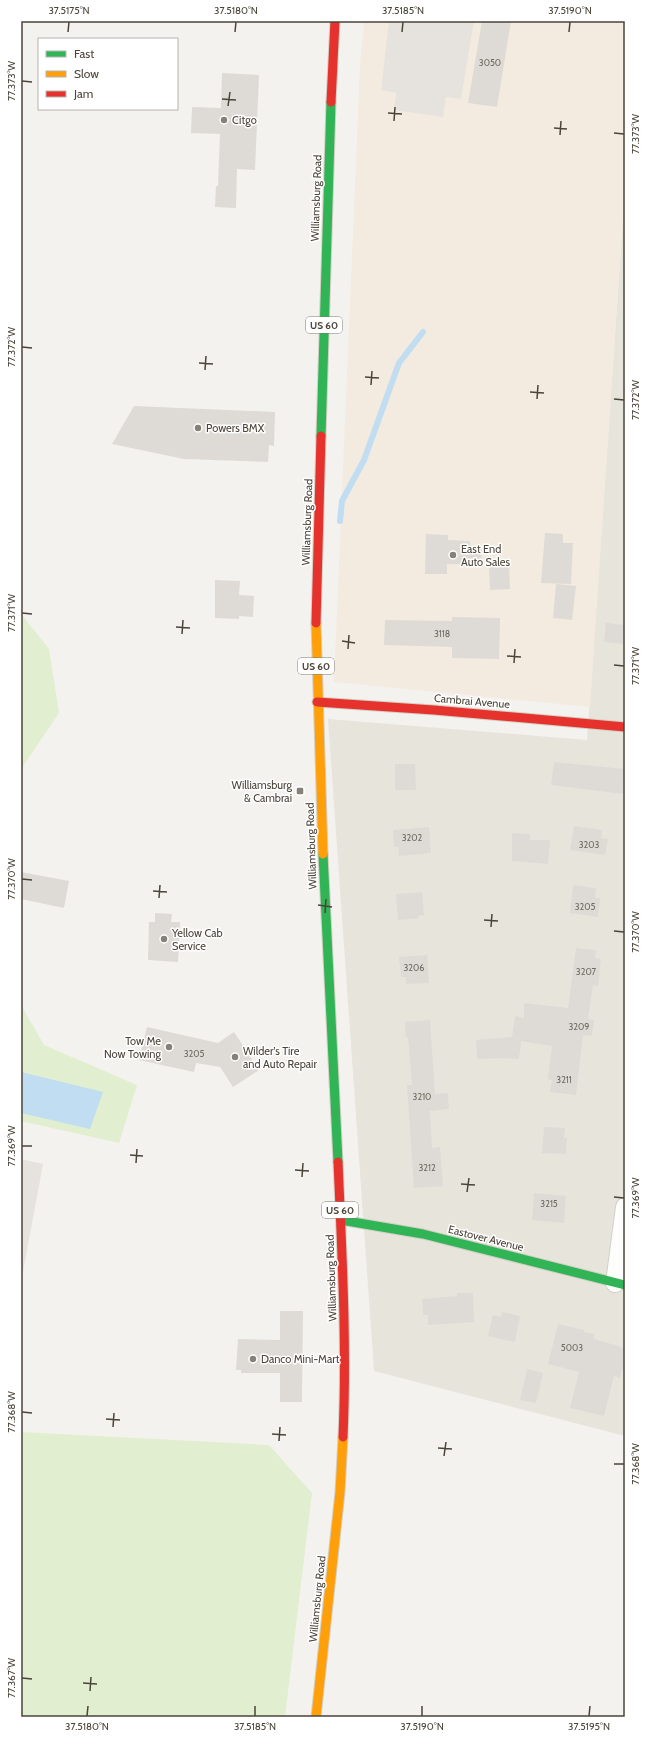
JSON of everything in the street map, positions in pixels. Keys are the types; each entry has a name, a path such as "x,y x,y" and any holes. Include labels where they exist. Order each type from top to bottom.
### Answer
{"main road":[{"name":"Williamsburg Road","path":"316,1717 334,1556 344,1422 345,1310 324,889 317,702 316,630 329,160 335,21"},
{"name":"Cambrai Avenue","path":"317,702 434,710 625,727"},
{"name":"Eastover Avenue","path":"341,1220 423,1234 620,1284"}],"street":[{"path":"620,1284 625,1207"}],"shaded area":[{"path":"364,21 625,21 625,189 590,707 334,682 360,64"},
{"path":"389,21 474,21 461,99 446,97 443,117 394,110 396,93 381,90"},
{"path":"625,189 625,1436 374,1371 328,719 587,740"},
{"path":"21,1159 43,1164 21,1283"}],"green space":[{"path":"21,614 49,649 59,713 21,769"},
{"path":"21,1005 44,1045 137,1085 119,1143 21,1121"},
{"path":"21,1432 269,1445 312,1493 285,1717 21,1717"}],"water":[{"path":"21,1072 103,1092 90,1129 21,1113"}],"building":[{"path":"482,21 511,21 497,107 468,103"},
{"name":"Citgo","path":"222,73 259,75 255,170 237,169 236,208 215,207 216,186 218,186 220,134 191,133 192,107 221,108"},
{"name":"Powers BMX","path":"134,406 275,412 274,446 269,445 268,462 184,459 112,444"},
{"path":"545,533 563,534 563,543 573,543 571,584 541,583"},
{"name":"East End Auto Sales","path":"426,534 448,535 448,540 470,541 470,549 482,549 481,565 447,564 447,574 425,574"},
{"path":"509,566 510,589 490,590 489,567"},
{"path":"215,580 240,581 239,595 254,596 253,617 239,616 239,619 215,618"},
{"path":"556,584 576,586 572,620 553,618"},
{"path":"452,617 500,618 499,659 452,658 452,647 384,645 385,620 452,621"},
{"path":"606,623 625,625 623,644 604,642"},
{"path":"554,762 625,769 623,794 551,785"},
{"path":"395,764 415,764 416,790 395,790"},
{"path":"574,826 602,830 601,838 608,839 605,855 570,850"},
{"path":"429,827 431,853 399,856 398,847 394,847 393,830"},
{"path":"512,833 530,834 530,840 550,840 548,864 512,861"},
{"path":"21,872 69,881 64,908 21,899"},
{"path":"573,885 596,888 595,898 600,898 598,917 570,913"},
{"path":"422,892 424,915 418,916 419,918 398,920 396,894"},
{"name":"Yellow Cab Service","path":"155,913 172,914 171,922 180,922 178,962 148,960 149,922 155,922"},
{"path":"576,948 596,950 595,958 601,959 598,986 593,985 588,1019 594,1020 592,1036 583,1035 576,1095 550,1092 552,1080 548,1079 552,1046 521,1041 519,1059 477,1059 476,1040 512,1037 515,1016 524,1018 524,1003 568,1008"},
{"path":"427,955 429,983 406,984 406,977 401,977 399,957"},
{"path":"430,1020 435,1094 448,1093 449,1109 430,1111 432,1148 440,1147 443,1186 414,1188 407,1085 412,1085 408,1037 406,1037 405,1022"},
{"path":"147,1027 218,1043 234,1032 259,1070 233,1087 220,1067 196,1063 194,1072 139,1060"},
{"path":"544,1127 565,1128 564,1138 567,1138 566,1154 542,1153"},
{"path":"534,1193 566,1196 564,1223 532,1220"},
{"path":"457,1293 473,1293 474,1322 428,1325 428,1315 423,1315 422,1299 457,1296"},
{"path":"280,1311 303,1311 302,1402 280,1402 280,1373 241,1373 241,1370 236,1370 238,1339 280,1340"},
{"path":"502,1312 520,1316 515,1342 488,1336 493,1315 501,1317"},
{"path":"558,1324 584,1330 584,1332 594,1334 594,1339 625,1348 625,1370 622,1369 620,1378 614,1376 604,1416 570,1408 579,1372 548,1364"},
{"path":"527,1369 543,1373 536,1403 520,1400"}],"waterway":[{"path":"340,521 342,501 364,460 399,363 423,332"}],"traffic: fast":[{"path":"321,436 331,102"},
{"path":"323,854 338,1162"},
{"path":"341,1220 423,1234 625,1285"}],"traffic: slow":[{"path":"316,623 323,854"},
{"path":"316,1717 340,1492 343,1437"}],"traffic: jam":[{"path":"331,102 335,21"},
{"path":"316,623 321,436"},
{"path":"317,702 434,710 625,727"},
{"path":"338,1162 344,1334 343,1437"}],"place":[{"name":"Citgo","path":"224,120"},
{"name":"Powers BMX","path":"198,428"},
{"name":"East End Auto Sales","path":"453,555"},
{"name":"Williamsburg & Cambrai","path":"300,791"},
{"name":"Yellow Cab Service","path":"164,939"},
{"name":"Tow Me Now Towing","path":"169,1047"},
{"name":"Wilder's Tire and Auto Repair","path":"235,1057"},
{"name":"Danco Mini-Mart","path":"253,1359"}]}
